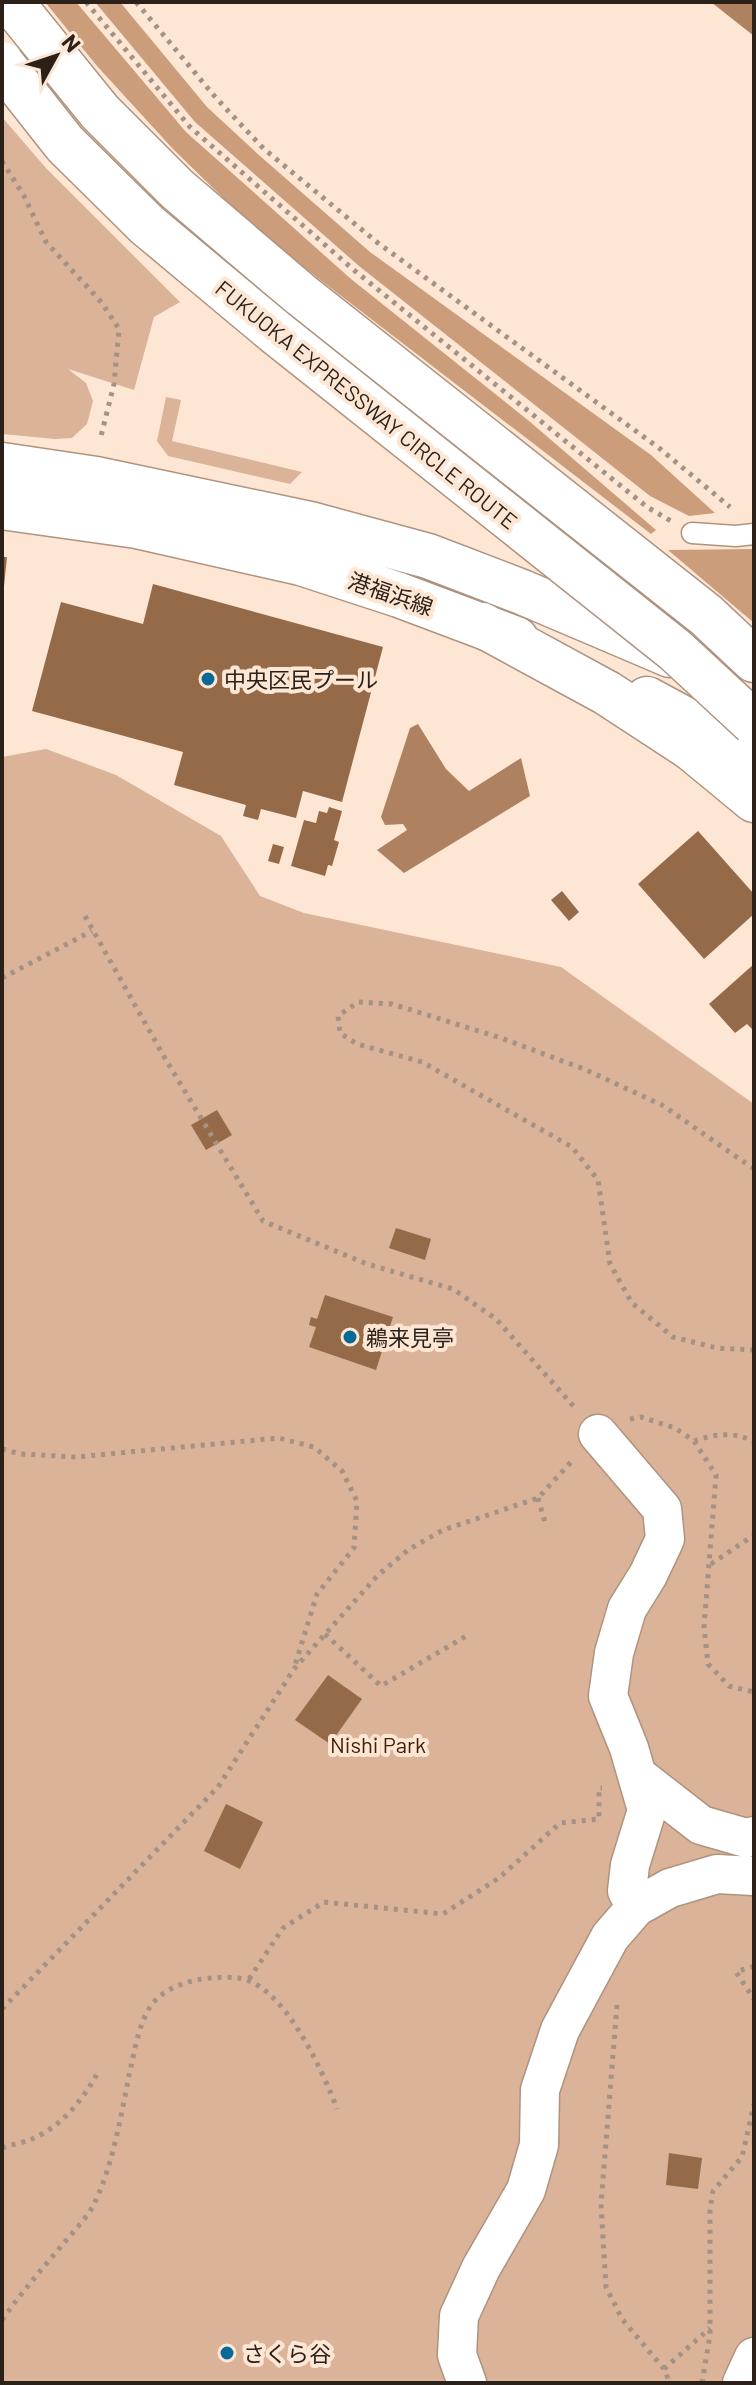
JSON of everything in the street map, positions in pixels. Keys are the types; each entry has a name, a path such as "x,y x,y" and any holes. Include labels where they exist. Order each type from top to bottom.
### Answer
{"main road":[{"name":"FUKUOKA EXPRESSWAY CIRCLE ROUTE","path":"11,2 100,112 177,189 301,295 706,615 754,660"},
{"name":"FUKUOKA EXPRESSWAY CIRCLE ROUTE","path":"2,64 65,144 147,225 274,331 675,650 754,723"},
{"name":"港福浜線","path":"2,465 96,479 295,520 428,556 663,651 754,698"},
{"name":"港福浜線","path":"2,507 137,526 301,563 482,625 599,672 754,757"},
{"path":"482,625 607,693 691,748 754,800"}],"street":[{"path":"598,1434 662,1509 665,1539 627,1609 614,1653 608,1696 642,1793 627,1891 636,1907"},
{"path":"642,1793 701,1825 746,1838 754,1836"},
{"path":"467,2383 457,2355 459,2316 481,2268 526,2190 539,2145 540,2090 560,2030 610,1937 636,1907 670,1888 717,1874 754,1876"},
{"path":"742,2383 754,2357"}],"lane":[{"path":"692,533 745,535"}],"path":[{"path":"86,2 190,127 343,261 647,507 692,533"},
{"path":"136,2 216,98 264,149 378,243 670,457 735,511 745,535"},
{"path":"2,161 24,196 46,242 102,303 119,329 114,384 98,448"},
{"path":"85,916 163,1055 263,1221 367,1264 453,1289 496,1319 598,1434"},
{"path":"2,978 92,931"},
{"path":"754,1169 662,1105 584,1069 501,1038 392,1004 358,1002 338,1016 340,1033 357,1044 422,1062 572,1147 598,1180 610,1264 632,1303 673,1337 717,1348 754,1350"},
{"path":"694,1441 713,1434 744,1436 754,1442"},
{"path":"2,1449 21,1454 76,1457 279,1438 314,1447 342,1471 357,1501 354,1548 317,1594 294,1669"},
{"path":"2,2009 218,1787 294,1669 378,1575 408,1550 443,1530 538,1498 552,1481"},
{"path":"538,1498 546,1526"},
{"path":"710,1565 754,1535"},
{"path":"325,1634 381,1686 468,1635"},
{"path":"249,1979 283,1928 324,1902 443,1914 499,1878 560,1823 599,1819 599,1788 611,1788 611,1806 642,1793"},
{"path":"610,1937 618,1990 601,2204 606,2287 622,2319 664,2369 670,2383"},
{"path":"754,1966 736,1972 754,1999"},
{"path":"2,2320 92,2207 107,2168 138,2034 150,2007 164,1993 195,1980 249,1979 267,1992 291,2019 318,2061 337,2109"},
{"path":"2,2148 32,2139 62,2121 87,2093 98,2072"},
{"path":"702,2383 710,2328 710,2211 713,2191 742,2157 754,2104"},
{"path":"664,2369 710,2328"}],"green space":[{"path":"2,117 45,167 180,302 154,317 134,390 68,369 86,383 93,401 87,424 72,438 2,434"},
{"path":"166,397 181,400 172,441 302,472 290,484 168,456 157,441"},
{"name":"Nishi Park","path":"46,749 116,775 221,836 260,896 304,913 561,967 754,1104 754,2383 2,2383 2,757"}],"shaded area":[{"path":"45,2 76,2 186,132 351,279 529,421 656,530 651,534 258,232 173,149 97,66"},
{"path":"95,2 120,2 207,107 370,252 651,455 715,513 689,516 650,496 359,266 195,122"},
{"path":"711,2 754,2 754,36"},
{"path":"754,549 754,623 668,550"},
{"path":"418,724 446,769 469,791 521,758 530,796 404,873 377,850 407,830 403,824 385,825 381,817 410,728"}],"building":[{"path":"2,557 7,557 4,586 2,585"},
{"name":"中央区民プール","path":"153,584 383,647 342,802 303,791 296,818 261,809 258,820 243,816 246,805 174,785 183,752 32,711 61,602 143,624"},
{"path":"329,807 342,811 334,840 339,842 332,866 328,865 325,876 291,866 304,820 316,823 319,811 327,813"},
{"path":"698,831 754,894 754,914 704,959 638,884"},
{"path":"273,844 284,847 279,864 268,861"},
{"path":"562,891 579,912 569,921 551,900"},
{"path":"754,964 754,1031 747,1024 735,1033 709,1004"},
{"path":"217,1110 232,1135 206,1150 191,1125"},
{"path":"396,1228 431,1239 425,1260 389,1248"},
{"name":"鵜来見亭","path":"325,1295 393,1317 376,1370 309,1347 316,1327 309,1325 311,1317 317,1319"},
{"path":"328,1675 362,1699 330,1744 295,1720"},
{"path":"226,1804 263,1822 240,1869 204,1851"},
{"path":"669,2153 702,2158 698,2189 666,2185"}],"place":[{"name":"中央区民プール","path":"208,679"},
{"name":"鵜来見亭","path":"350,1337"},
{"name":"さくら谷","path":"227,2353"}]}
